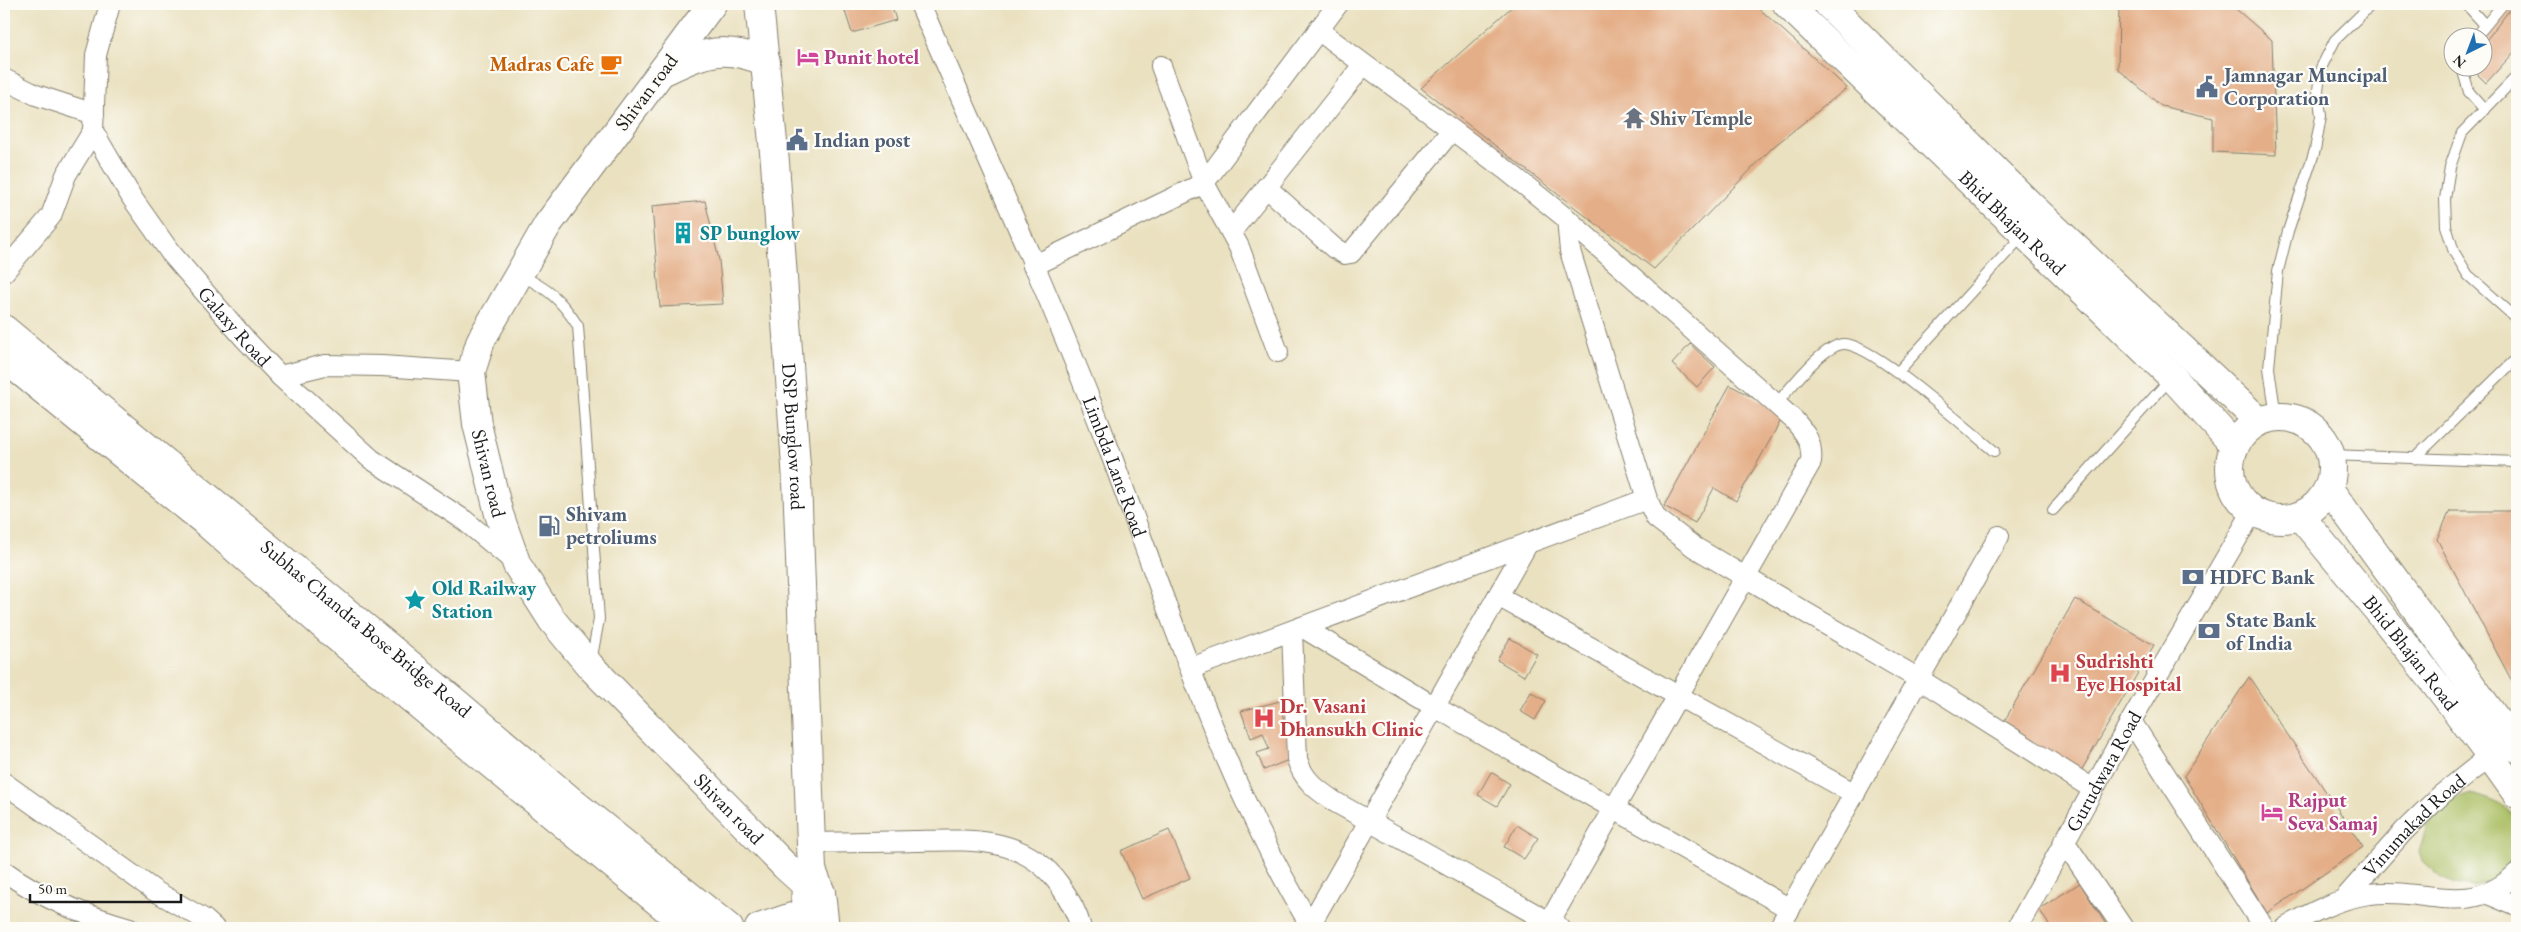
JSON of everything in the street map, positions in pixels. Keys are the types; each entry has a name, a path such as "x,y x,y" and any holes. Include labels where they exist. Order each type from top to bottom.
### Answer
{"main road":[{"name":"Shivan road","path":"712,4 548,224 518,273 482,340 471,372 477,424 499,514 517,565 552,620 590,666 812,903"},
{"name":"DSP Bunglow road","path":"759,4 766,62 797,481 812,843 812,903"},
{"name":"Bhid Bhajan Road","path":"1787,4 2172,377 2234,445"},
{"name":"Bhid Bhajan Road","path":"1828,4 2028,204 2268,419"},
{"path":"660,72 700,55 724,50 745,53 766,62"},
{"name":"Subhas Chandra Bose Bridge Road","path":"4,329 459,705 570,800 729,928"},
{"name":"Subhas Chandra Bose Bridge Road","path":"4,358 202,520 334,635 629,881 690,928"},
{"path":"2294,418 2310,426 2323,439 2331,455 2332,473 2329,488 2320,502 2300,516 2277,520 2253,512 2236,495 2230,480 2229,462 2234,445 2245,431 2268,419 2294,418"},
{"name":"Bhid Bhajan Road","path":"2329,488 2517,748"},
{"name":"Bhid Bhajan Road","path":"2300,516 2370,600 2517,794"},
{"path":"758,928 812,903"}],"street":[{"path":"4,272 51,216 66,175 94,122 96,55 110,4"},
{"name":"Limbda Lane Road","path":"920,4 1097,418 1149,562 1238,787 1289,889 1312,927"},
{"path":"1033,266 1204,183 1338,4"},
{"path":"1297,629 1297,759 1301,774 1317,791 1371,820 1552,926 1614,809 1811,462 1812,450 1808,436 1776,404 1568,219 1318,30"},
{"path":"1231,232 1363,65"},
{"path":"1161,66 1204,183 1231,232 1278,352"},
{"path":"4,79 94,122"},
{"name":"Galaxy Road","path":"94,122 132,198 170,252 245,339 280,376 371,459 464,520 517,565"},
{"path":"1266,188 1334,248 1345,254 1351,253 1452,130"},
{"path":"1568,219 1570,251 1647,499 1656,518 1672,532 1919,679 2093,789"},
{"path":"280,376 325,365 382,366 471,372"},
{"path":"1191,668 1647,499"},
{"name":"Gurudwara Road","path":"2017,928 2131,721 2253,512"},
{"path":"1780,928 1999,536"},
{"path":"1312,927 1528,543"},
{"path":"1498,596 1855,794"},
{"path":"1297,629 1790,909"},
{"path":"2131,721 2264,928"},
{"name":"Vinumakad Road","path":"2344,899 2404,831 2442,795 2490,756"},
{"path":"4,783 155,891 204,919 214,928"},
{"path":"812,843 968,840 1004,845 1027,854 1048,869 1077,914 1081,928"},
{"path":"2064,841 2123,928"},
{"path":"4,871 48,899 83,915 130,928"},
{"name":"Vinumakad Road","path":"2285,928 2318,909 2344,899 2371,894 2465,898 2488,894 2504,886 2517,873"},
{"path":"2488,894 2517,906"}],"lane":[{"path":"2268,419 2269,368 2278,271 2288,231 2315,150 2321,116 2318,90 2321,68 2336,40 2372,4"},
{"path":"2466,4 2484,24"},
{"path":"2481,28 2503,4"},
{"path":"2517,76 2462,134 2450,167 2446,199 2446,226 2454,252 2468,275 2517,319"},
{"path":"2465,78 2469,92 2485,110"},
{"path":"1897,373 2024,234"},
{"path":"518,273 550,290 566,307 578,326 599,619 590,666"},
{"path":"1776,404 1823,353 1843,344 1857,347 1872,354 1994,451"},
{"path":"2414,459 2517,358"},
{"path":"2053,510 2172,377"},
{"path":"2331,455 2517,462"}],"green space":[{"path":"2472,794 2506,808 2514,815 2518,826 2518,851 2514,871 2474,887 2455,884 2441,878 2422,861 2419,852 2427,825 2439,809 2451,801"}],"building":[{"path":"891,4 896,20 852,33 843,5"},
{"name":"Shiv Temple","path":"1515,4 1754,4 1847,88 1773,147 1654,269 1421,88"},
{"name":"Jamnagar Muncipal Corporation","path":"2119,4 2230,4 2272,40 2276,155 2213,152 2213,118 2161,106 2118,69"},
{"path":"2514,4 2517,4 2517,49 2494,74 2494,30"},
{"path":"2481,78 2491,78 2486,83"},
{"name":"SP bunglow","path":"705,201 719,260 723,304 660,307 652,206"},
{"path":"1690,344 1715,367 1697,387 1672,364"},
{"path":"1730,385 1784,415 1736,501 1714,488 1695,523 1664,506"},
{"path":"2450,511 2517,511 2517,691 2437,539"},
{"path":"2075,599 2154,645 2081,771 2002,725"},
{"path":"1510,638 1537,654 1524,676 1497,660"},
{"name":"Rajput Seva Samaj","path":"2249,677 2363,847 2267,913 2184,776"},
{"path":"1531,692 1546,701 1535,720 1520,711"},
{"path":"1280,701 1291,759 1264,770 1257,753 1269,749 1263,733 1251,738 1241,711"},
{"path":"1491,772 1510,784 1497,806 1478,795"},
{"path":"1517,825 1538,838 1524,859 1504,847"},
{"path":"1169,830 1190,878 1142,899 1121,851"},
{"path":"2080,883 2108,928 2051,928 2039,909"}],"place":[{"name":"Punit hotel","path":"808,57"},
{"name":"Madras Cafe","path":"611,64"},
{"name":"Jamnagar Muncipal Corporation","path":"2207,87"},
{"name":"Shiv Temple","path":"1634,118"},
{"name":"Indian post","path":"797,140"},
{"name":"SP bunglow","path":"683,233"},
{"name":"Shivam petroliums","path":"549,526"},
{"name":"HDFC Bank","path":"2193,577"},
{"name":"Old Railway Station","path":"415,600"},
{"name":"State Bank of India","path":"2209,631"},
{"name":"Sudrishti Eye Hospital","path":"2060,673"},
{"name":"Dr. Vasani Dhansukh Clinic","path":"1264,718"},
{"name":"Rajput Seva Samaj","path":"2272,812"}]}
